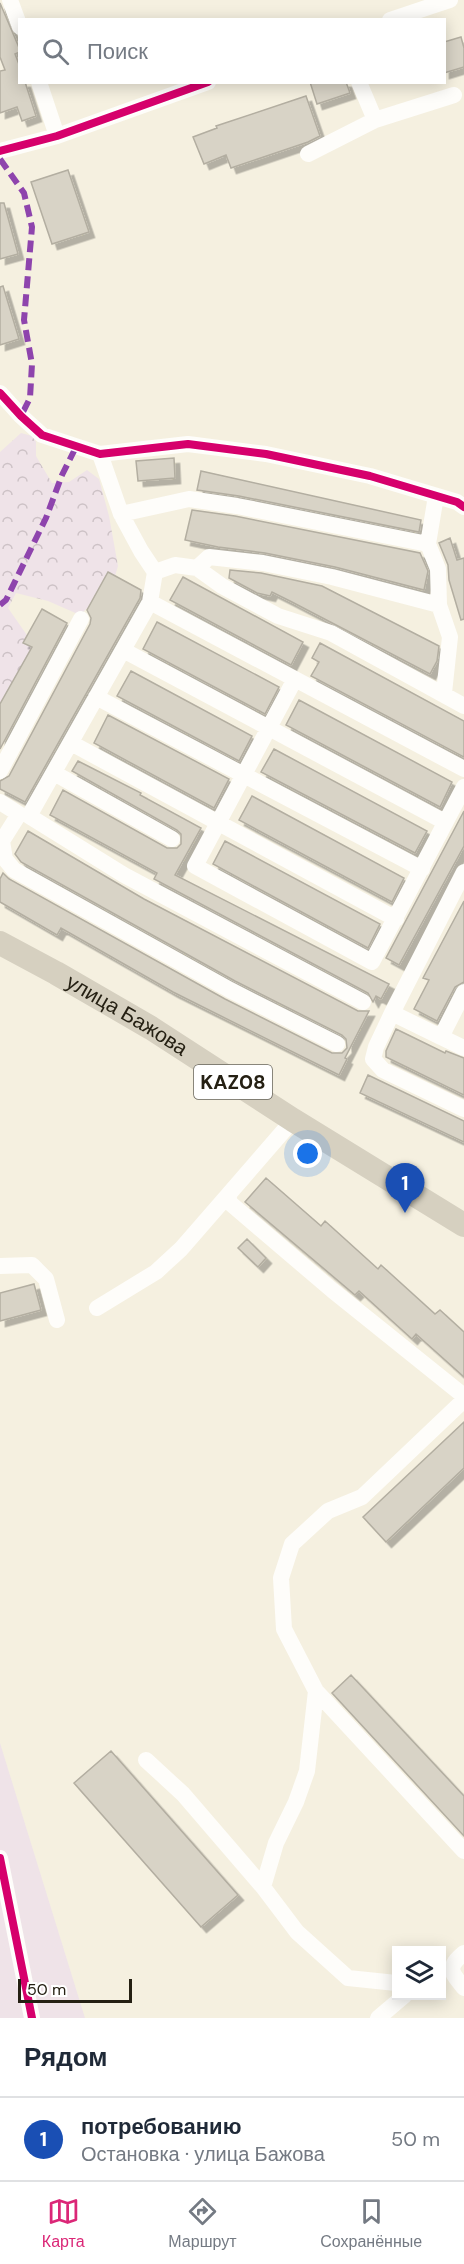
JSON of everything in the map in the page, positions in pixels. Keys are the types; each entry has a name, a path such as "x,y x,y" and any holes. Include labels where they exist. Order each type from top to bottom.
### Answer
{"highway":[{"name":"улица Бажова","path":"0,943 151,1028 293,1120 464,1225"}],"street":[{"path":"10,0 18,22"},
{"path":"396,18 450,0"},
{"path":"40,84 57,136"},
{"path":"0,151 57,136 201,84"},
{"path":"360,84 375,120"},
{"path":"308,153 375,120 454,95"},
{"path":"0,393 42,435 100,454 188,444 266,454 370,476 457,502 464,507"},
{"path":"100,454 120,514 155,572 150,602 54,773 24,815 1,841 5,859 14,870 230,990 337,1044"},
{"path":"436,496 428,544 438,569 439,605 450,637 444,693"},
{"path":"120,514 189,499 237,506 428,544"},
{"path":"197,568 209,557 263,563 332,577 439,605"},
{"path":"155,572 175,565 197,568 222,586 278,616 331,633 464,706"},
{"path":"150,602 464,769"},
{"path":"0,771 81,619"},
{"path":"123,650 445,822"},
{"path":"295,679 195,866 372,962 464,787"},
{"path":"96,697 422,869"},
{"path":"70,743 396,919"},
{"path":"54,773 172,839"},
{"path":"0,802 124,875 363,1002"},
{"path":"464,872 392,1013 376,1047 373,1059 383,1070 464,1108"},
{"path":"441,1037 464,992"},
{"path":"392,1013 464,1048"},
{"path":"98,1308 156,1272 181,1249 293,1120"},
{"path":"228,1195 230,1203 464,1398 362,1497 328,1511 292,1544 281,1578 284,1629 316,1691 464,1851"},
{"path":"0,1266 32,1265 46,1279 57,1320"},
{"path":"263,1887 276,1843 296,1802 307,1771 316,1691"},
{"path":"146,1760 183,1794 263,1887 297,1932 348,1978 392,1983"},
{"path":"0,1858 32,2018"},
{"path":"464,1953 454,1961 447,1976 464,1988"},
{"path":"378,2018 398,2000"}],"green space":[{"path":"21,433 32,436 36,442 36,456 52,483 69,482 87,470 99,479 109,516 118,566 113,583 80,615 48,601 16,593 8,608 36,648 0,712 0,452"},
{"path":"0,1743 85,2018 0,2018"}],"building":[{"path":"0,3 18,45 18,53 15,54 18,62 18,84 26,84 36,116 22,121 17,107 0,113 0,71 5,70 0,57"},
{"path":"461,37 464,48 464,67 446,72 446,41"},
{"path":"311,84 347,84 350,93 317,104"},
{"path":"306,96 320,136 231,168 226,155 204,164 193,137 217,128 216,126"},
{"path":"68,170 89,232 52,244 31,182"},
{"path":"0,203 4,203 18,254 0,259"},
{"path":"3,286 19,339 0,345 0,287"},
{"path":"174,458 175,478 138,481 136,461"},
{"path":"201,471 421,520 419,532 239,496 197,490"},
{"path":"192,510 235,516 420,553 428,571 424,590 335,567 185,540"},
{"path":"450,538 457,560 464,558 464,619 461,620 449,580 448,565 439,543"},
{"path":"230,570 261,573 322,586 439,646 437,661 430,674 272,592 270,596 257,593 229,578"},
{"path":"108,572 141,590 140,598 25,802 0,789 0,781 9,776 90,624 91,618 87,610"},
{"path":"183,577 303,642 291,665 170,600"},
{"path":"42,609 67,623 0,749 0,704 32,647 23,643"},
{"path":"157,622 279,687 265,714 143,649"},
{"path":"320,643 464,721 464,757 311,676 319,662 312,658"},
{"path":"131,671 252,736 239,761 117,696"},
{"path":"299,700 452,782 440,807 286,725"},
{"path":"108,715 229,779 214,808 94,743"},
{"path":"274,749 427,831 415,853 261,772"},
{"path":"78,761 141,793 140,795 201,828 175,875 389,984 381,999 376,996 373,1002 368,993 154,879 157,873 50,815 63,790 167,848 177,848 181,844 181,834 177,830 72,771"},
{"path":"252,796 404,878 392,902 239,820"},
{"path":"464,811 464,846 399,965 386,958"},
{"path":"28,831 144,899 358,1011 369,1011 339,1075 173,992 61,928 57,935 0,902 0,879 3,873 9,879 225,999 332,1053 342,1053 347,1048 346,1039 342,1035 235,981 21,862 15,854"},
{"path":"225,841 380,924 368,948 213,864"},
{"path":"464,901 464,982 455,987 437,1021 414,1009 429,980 423,978"},
{"path":"396,1029 445,1053 446,1051 464,1058 464,1095 386,1057 386,1051"},
{"path":"368,1075 464,1121 464,1142 360,1093"},
{"path":"266,1178 321,1226 325,1221 378,1269 381,1265 435,1314 440,1310 464,1332 464,1377 416,1334 412,1339 359,1291 355,1295 245,1202"},
{"path":"247,1239 266,1258 258,1267 238,1248"},
{"path":"34,1284 41,1310 0,1321 0,1293"},
{"path":"464,1422 464,1468 386,1542 363,1517"},
{"path":"351,1675 464,1796 464,1836 332,1693"},
{"path":"111,1751 238,1895 201,1927 74,1783"}],"marked path":[{"path":"0,159 24,193 32,227 24,320 32,364 30,398 21,416"},
{"path":"0,605 6,600 46,518 62,475 76,447"}],"cycle path":[{"path":"0,151 57,136 202,84"},
{"path":"0,393 42,435 100,454 188,444 266,454 370,476 457,502 464,507"},
{"path":"0,1858 32,2018"}],"place":[{"name":"потребованию","path":"405,1213"}]}
